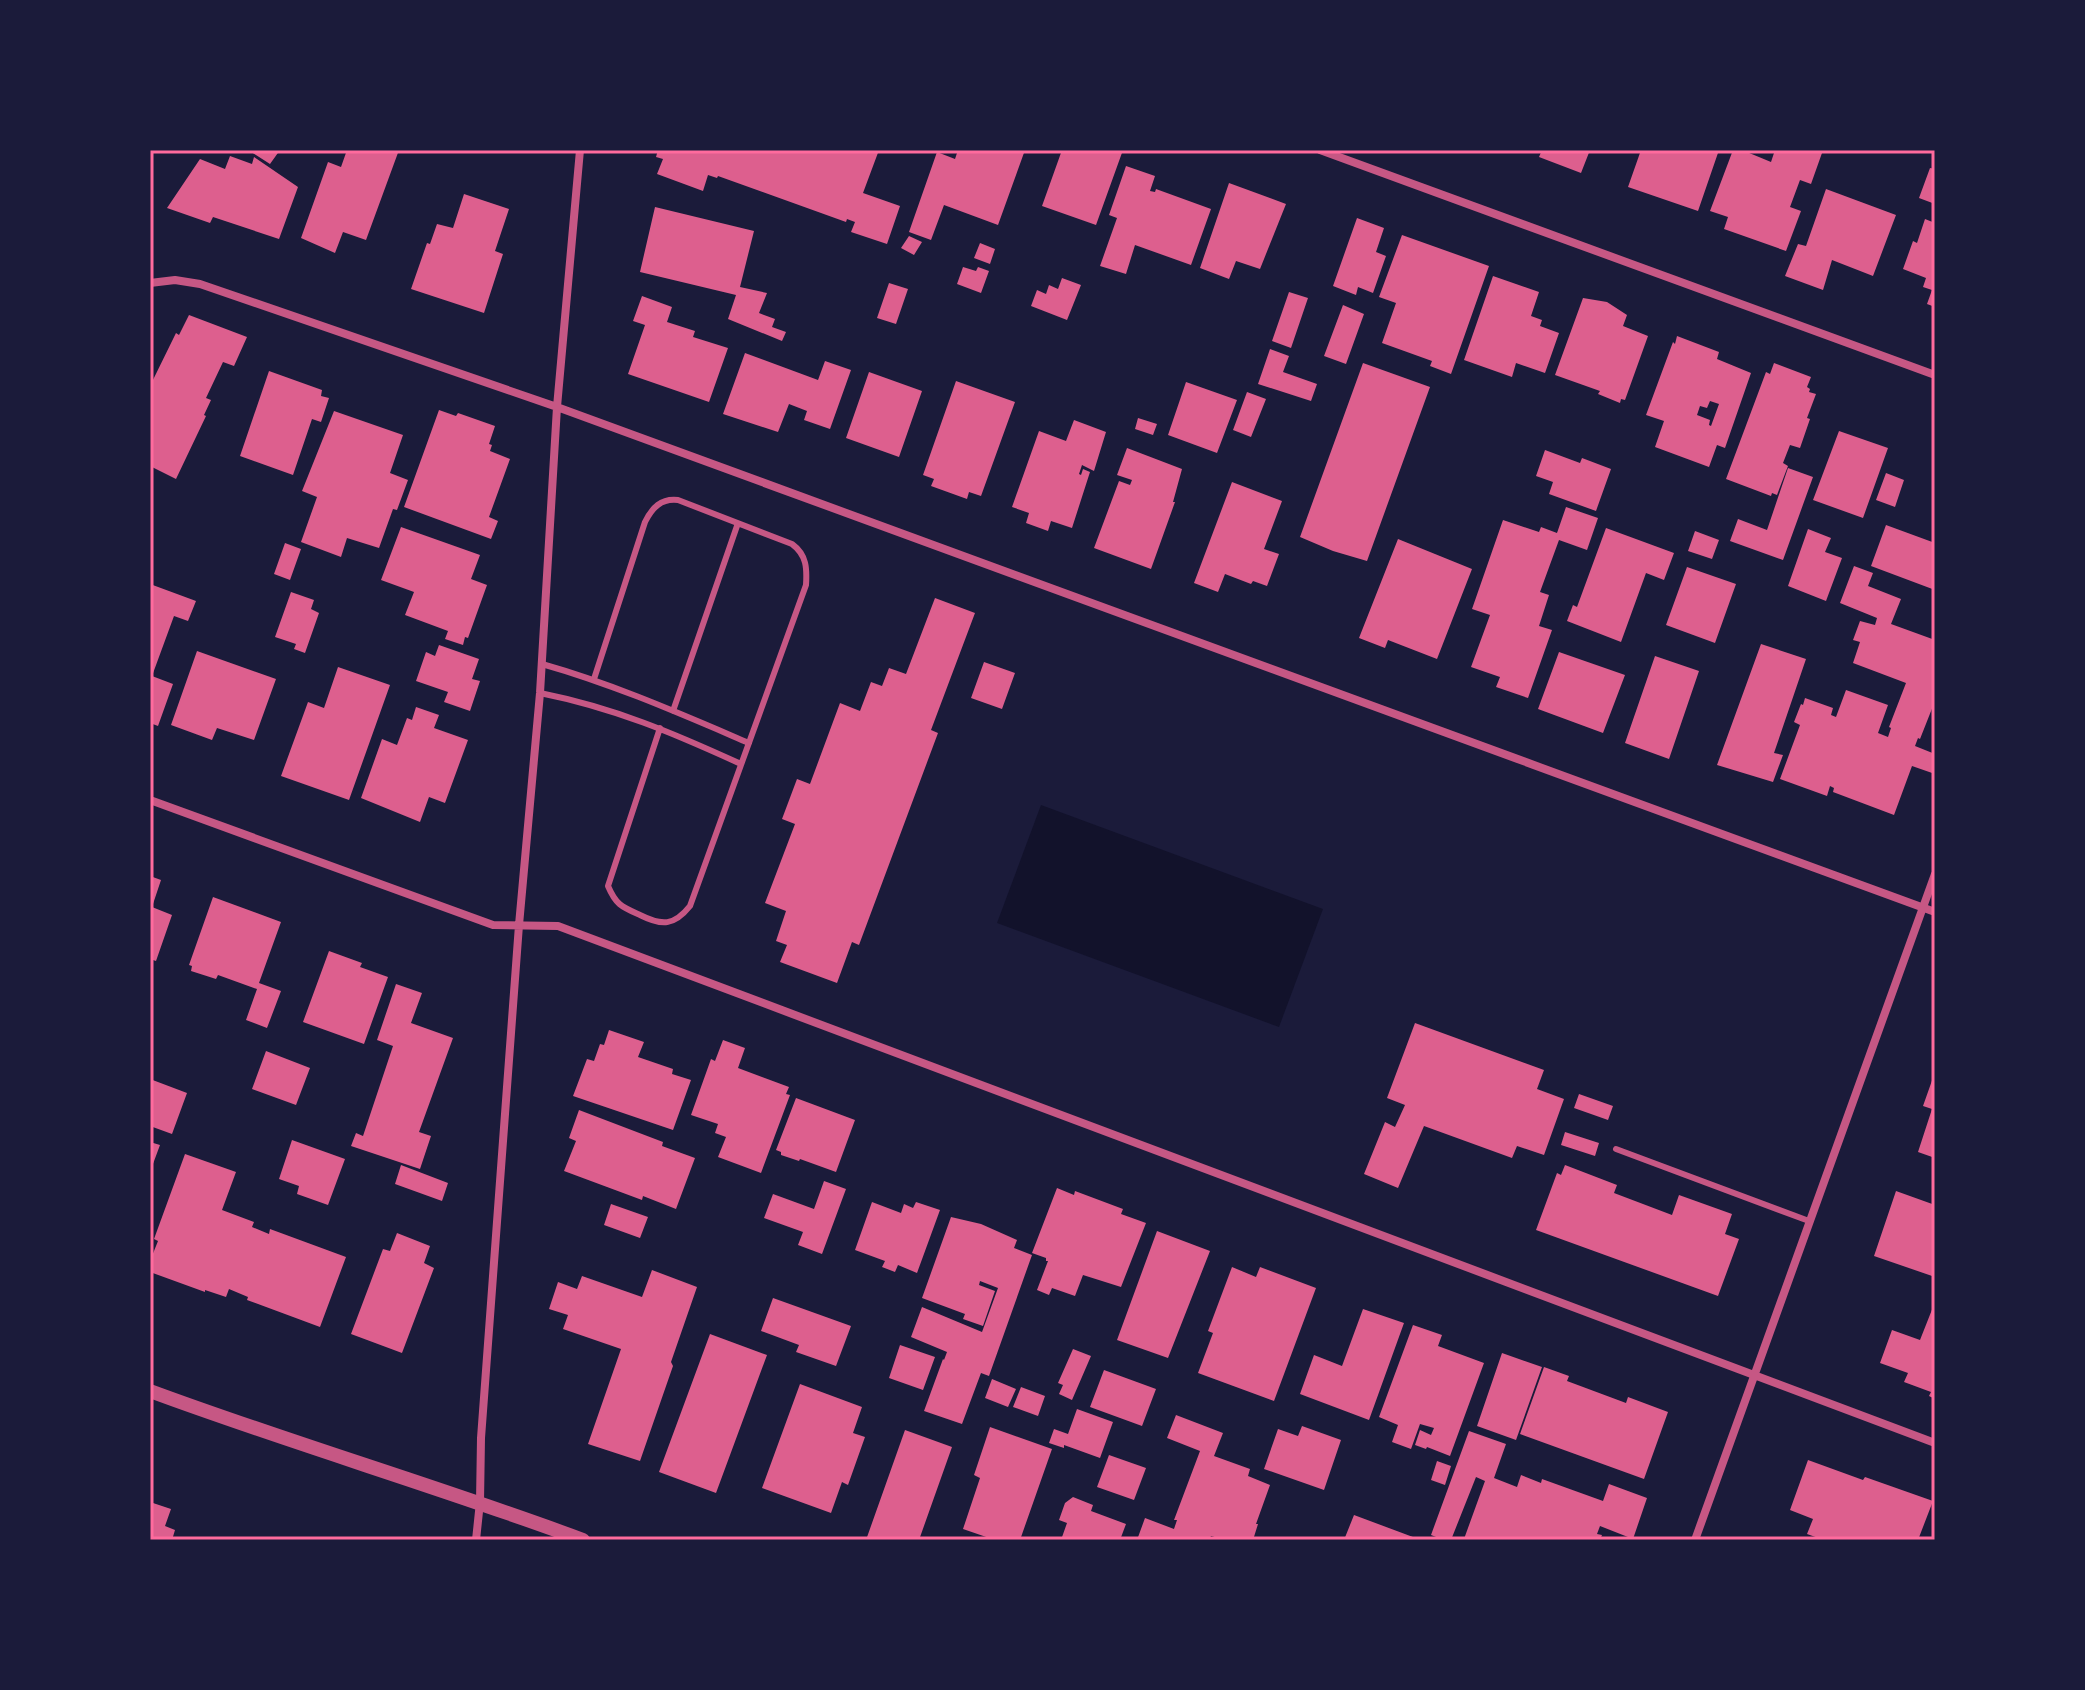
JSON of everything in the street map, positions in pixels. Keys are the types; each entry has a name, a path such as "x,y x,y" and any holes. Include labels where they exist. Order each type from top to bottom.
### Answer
{"street":[{"path":"476,1540 519,925 540,693 557,407 580,150"},
{"path":"1320,150 1935,375"},
{"path":"150,283 175,280 200,284 557,407 1935,912"},
{"path":"150,800 493,925 558,926 1935,1443"},
{"path":"1695,1540 1935,874"},
{"path":"150,1391 480,1502 583,1540"}],"lane":[{"path":"594,679 645,522 654,507 663,501 678,500 798,548 806,560 806,585 690,906 683,916 674,921 655,923 617,903 608,886 660,728"},
{"path":"673,711 738,523"},
{"path":"542,664 594,679 749,743"},
{"path":"540,693 585,702 660,728 741,764"},
{"path":"1616,1149 1809,1221"}],"shaded area":[{"path":"1041,805 1323,909 1279,1027 997,923"}],"building":[{"path":"248,150 280,150 270,164"},
{"path":"347,150 399,150 366,240 343,232 335,253 301,238 328,162 341,167"},
{"path":"658,150 879,150 863,193 900,206 887,244 851,232 855,222 847,219 846,222 718,176 708,175 703,191 657,174 663,159 656,157"},
{"path":"958,150 1025,150 998,225 944,205 931,240 909,232 937,152 955,159"},
{"path":"1062,150 1123,150 1096,225 1042,206"},
{"path":"1542,150 1590,150 1581,173 1539,157"},
{"path":"1641,150 1719,150 1698,211 1628,187"},
{"path":"1733,150 1742,150 1771,162 1775,150 1813,150 1822,153 1811,184 1800,180 1790,207 1801,211 1786,251 1724,229 1728,217 1710,211"},
{"path":"230,156 252,164 254,157 298,187 279,239 213,217 210,223 167,208 200,159 225,169"},
{"path":"1126,166 1155,176 1150,191 1155,192 1156,189 1211,209 1191,265 1135,245 1126,274 1100,266 1117,218 1109,215"},
{"path":"1930,168 1935,169 1935,204 1919,198"},
{"path":"1229,183 1286,204 1260,269 1236,261 1229,279 1200,268"},
{"path":"1826,189 1896,215 1873,276 1832,260 1823,290 1785,276 1798,244 1806,246"},
{"path":"464,194 509,209 495,251 503,254 484,313 411,289 437,224 453,228"},
{"path":"655,207 754,231 740,287 767,293 759,313 775,319 772,327 786,332 782,341 728,319 736,295 640,272"},
{"path":"1357,218 1384,228 1376,252 1386,256 1373,293 1358,287 1356,295 1333,286"},
{"path":"1925,219 1935,223 1935,307 1927,304 1932,290 1923,287 1926,278 1903,269"},
{"path":"1402,235 1489,266 1451,374 1430,366 1432,361 1382,343 1396,303 1379,297"},
{"path":"909,236 922,242 914,255 901,248"},
{"path":"980,243 995,249 990,264 974,258"},
{"path":"963,267 989,271 981,293 957,284"},
{"path":"1493,276 1539,292 1531,316 1542,320 1540,326 1559,333 1545,373 1516,363 1512,377 1464,360"},
{"path":"1062,278 1081,285 1067,320 1031,306 1037,290 1046,294 1049,285 1058,289"},
{"path":"889,283 908,289 896,324 877,318"},
{"path":"1289,292 1308,298 1291,348 1272,341"},
{"path":"642,296 672,307 667,322 695,331 693,337 728,348 709,402 628,374 645,325 633,321"},
{"path":"1583,298 1607,302 1627,315 1623,326 1648,336 1625,400 1621,399 1620,403 1598,394 1600,391 1555,375"},
{"path":"1343,305 1364,314 1346,364 1324,356"},
{"path":"189,315 247,337 234,366 223,362 206,398 211,400 206,416 176,479 150,466 150,386 176,333 179,335"},
{"path":"1677,336 1719,352 1717,359 1751,373 1725,448 1717,445 1709,467 1655,447 1664,421 1646,415 1673,342 1675,344","holes":["1710,401 1719,404 1711,426 1710,420 1697,415 1700,406 1707,408"]},
{"path":"1270,349 1289,356 1283,372 1317,384 1311,401 1258,384"},
{"path":"745,353 818,380 825,361 851,370 830,429 804,420 807,411 789,404 778,432 723,414"},
{"path":"1363,363 1430,387 1367,561 1300,537"},
{"path":"1774,363 1811,377 1807,387 1809,392 1816,394 1800,448 1790,445 1783,463 1788,466 1777,495 1772,493 1771,496 1726,479 1766,372 1770,374"},
{"path":"269,371 322,390 321,396 329,398 321,422 312,419 293,475 240,456"},
{"path":"869,372 922,391 899,457 846,438"},
{"path":"956,381 1015,402 981,496 969,492 967,499 931,486 934,479 923,475"},
{"path":"1186,382 1237,400 1217,453 1168,435"},
{"path":"1247,392 1266,399 1251,437 1233,430"},
{"path":"439,410 495,426 490,451 510,459 489,517 498,521 491,539 404,507"},
{"path":"334,411 403,435 390,473 408,480 397,510 393,509 379,548 347,538 341,557 301,542 317,497 302,491"},
{"path":"1138,418 1157,424 1153,435 1135,429"},
{"path":"1074,420 1106,432 1094,471 1082,465 1079,474 1083,469 1090,472 1072,528 1051,521 1048,531 1026,523 1029,513 1012,507 1039,431 1066,441"},
{"path":"1839,431 1888,448 1863,518 1813,500"},
{"path":"1127,448 1182,469 1175,502 1151,569 1094,548 1119,481 1130,485 1132,480 1117,475"},
{"path":"1545,450 1580,463 1582,458 1611,469 1596,511 1549,494 1553,482 1536,476"},
{"path":"1788,468 1813,477 1783,560 1730,541 1738,519 1767,530"},
{"path":"1886,473 1904,480 1895,507 1876,500"},
{"path":"1232,482 1282,501 1264,549 1279,554 1267,586 1253,581 1251,584 1225,574 1218,592 1194,583"},
{"path":"1566,507 1598,518 1587,550 1559,540 1540,592 1549,595 1539,626 1552,630 1528,698 1496,687 1500,677 1471,667 1490,615 1472,609 1503,520 1539,532 1541,527 1557,533"},
{"path":"1886,525 1935,543 1935,590 1871,566"},
{"path":"401,527 480,555 471,579 487,585 463,645 445,639 448,631 405,615 414,592 381,580"},
{"path":"1606,528 1674,553 1664,580 1646,573 1621,642 1567,621 1573,605 1577,607"},
{"path":"1808,529 1831,538 1825,552 1842,558 1826,601 1788,586"},
{"path":"1695,531 1719,540 1712,559 1688,551"},
{"path":"1398,539 1472,569 1437,659 1388,640 1385,648 1359,638"},
{"path":"285,543 301,549 290,580 274,574"},
{"path":"1854,566 1873,573 1868,586 1901,599 1891,624 1935,640 1935,701 1915,746 1935,754 1935,774 1912,766 1894,815 1833,792 1834,788 1830,786 1827,796 1780,779 1800,725 1794,722 1805,698 1833,708 1831,715 1836,717 1846,690 1888,705 1878,733 1888,737 1906,683 1853,663 1860,642 1853,640 1860,621 1875,625 1877,618 1840,603"},
{"path":"1687,567 1736,584 1715,643 1666,625"},
{"path":"150,584 196,601 188,621 174,616 152,676 173,684 158,726 150,723"},
{"path":"291,592 314,600 311,609 319,613 305,653 294,649 296,644 275,637"},
{"path":"935,598 975,613 931,730 938,733 859,945 852,942 837,983 780,962 787,945 776,941 786,911 765,903 795,824 782,819 797,779 810,784 840,703 860,711 871,682 882,686 889,668 906,674"},
{"path":"1761,644 1806,659 1774,753 1783,755 1773,782 1717,765"},
{"path":"439,645 479,659 472,679 480,681 470,711 444,702 448,692 416,681 426,652 435,656"},
{"path":"197,651 276,679 254,740 217,728 212,740 171,725"},
{"path":"1559,652 1625,675 1603,733 1538,709"},
{"path":"1655,656 1699,671 1669,759 1625,743"},
{"path":"984,662 1015,673 1002,709 971,698"},
{"path":"338,667 390,685 349,800 281,776 308,702 324,708"},
{"path":"416,707 439,715 434,728 468,740 445,803 429,797 420,822 361,798 382,739 397,745 407,718 412,720"},
{"path":"150,876 161,880 152,907 172,915 156,961 150,959"},
{"path":"213,897 281,922 259,983 281,991 267,1028 246,1020 257,989 218,975 216,979 191,971 192,966 189,965"},
{"path":"329,951 388,977 364,1044 303,1022"},
{"path":"396,984 422,993 411,1023 453,1038 419,1132 431,1136 420,1169 351,1146 356,1133 363,1136 393,1046 377,1040"},
{"path":"1415,1023 1544,1070 1537,1089 1564,1099 1544,1155 1517,1146 1512,1158 1424,1126 1398,1188 1364,1174 1385,1122 1395,1127 1405,1105 1387,1098"},
{"path":"609,1030 644,1042 638,1057 673,1069 672,1074 691,1080 673,1130 573,1096 587,1059 594,1061"},
{"path":"723,1040 745,1048 738,1068 789,1087 786,1094 790,1095 761,1173 718,1157 726,1137 715,1133 718,1124 691,1115 711,1059 715,1061"},
{"path":"266,1051 310,1068 296,1105 252,1089"},
{"path":"1935,1072 1935,1158 1918,1152 1932,1109 1923,1106"},
{"path":"150,1079 187,1093 172,1134 150,1126"},
{"path":"1579,1094 1613,1106 1608,1120 1574,1108"},
{"path":"796,1098 855,1120 836,1172 781,1155 776,1150"},
{"path":"579,1110 663,1142 662,1146 695,1158 676,1209 643,1196 642,1200 564,1171 576,1141 569,1138"},
{"path":"1565,1132 1599,1143 1595,1156 1561,1145"},
{"path":"292,1140 345,1159 328,1205 297,1194 299,1186 279,1179"},
{"path":"150,1142 160,1145 150,1172"},
{"path":"185,1154 236,1172 222,1210 254,1222 252,1227 269,1234 270,1229 346,1257 320,1327 247,1300 248,1297 229,1289 226,1297 150,1272 150,1261 158,1241 154,1239"},
{"path":"401,1165 448,1183 442,1201 395,1184"},
{"path":"1565,1165 1617,1185 1614,1193 1672,1215 1679,1195 1732,1214 1725,1234 1739,1239 1718,1296 1536,1230 1557,1173 1561,1175"},
{"path":"824,1181 846,1189 822,1254 798,1245 803,1232 764,1218 773,1194 814,1209"},
{"path":"1057,1188 1074,1195 1075,1191 1123,1209 1121,1214 1146,1223 1121,1287 1083,1275 1075,1296 1052,1288 1049,1295 1037,1290 1048,1261 1032,1253"},
{"path":"1896,1191 1935,1205 1935,1277 1874,1256"},
{"path":"872,1202 901,1213 904,1204 913,1208 916,1202 940,1210 917,1273 898,1265 895,1272 882,1267 885,1261 855,1250"},
{"path":"611,1204 648,1217 640,1238 604,1225"},
{"path":"951,1217 981,1224 1017,1240 1014,1248 1032,1255 989,1376 981,1373 962,1424 924,1411 947,1352 911,1337 922,1307 982,1332 998,1288 980,1281 979,1285 995,1291 983,1326 963,1319 965,1314 922,1298"},
{"path":"1157,1231 1210,1251 1168,1358 1117,1340"},
{"path":"397,1233 430,1246 424,1263 434,1268 402,1353 351,1334 383,1249 390,1251"},
{"path":"1232,1267 1256,1277 1260,1267 1316,1288 1274,1401 1198,1373 1213,1333 1208,1331"},
{"path":"652,1270 697,1287 640,1461 588,1444 621,1349 563,1329 568,1315 549,1309 558,1282 577,1289 582,1276 642,1297"},
{"path":"773,1298 851,1326 836,1366 796,1352 799,1345 761,1331"},
{"path":"1935,1302 1935,1399 1929,1396 1931,1392 1904,1382 1908,1373 1880,1363 1892,1330 1920,1340"},
{"path":"1363,1309 1404,1323 1369,1420 1300,1394 1314,1355 1342,1366"},
{"path":"1413,1325 1442,1335 1438,1346 1484,1363 1450,1456 1415,1445 1420,1430 1431,1435 1434,1428 1420,1424 1411,1449 1392,1442 1398,1425 1379,1417"},
{"path":"710,1334 767,1355 716,1493 659,1472"},
{"path":"900,1345 935,1357 923,1390 889,1378"},
{"path":"1073,1349 1091,1356 1072,1400 1059,1394 1063,1385 1058,1383"},
{"path":"1502,1353 1542,1367 1516,1440 1477,1426"},
{"path":"1544,1367 1569,1376 1567,1381 1626,1403 1628,1397 1668,1412 1644,1479 1520,1434"},
{"path":"1104,1370 1156,1389 1142,1426 1090,1407"},
{"path":"992,1379 1016,1389 1008,1407 985,1398"},
{"path":"800,1384 862,1407 853,1433 865,1437 848,1485 842,1482 831,1513 762,1488"},
{"path":"1021,1387 1045,1396 1038,1416 1013,1407"},
{"path":"1077,1409 1113,1422 1100,1458 1049,1443 1054,1429 1068,1434"},
{"path":"1176,1415 1223,1433 1214,1456 1250,1469 1248,1476 1270,1485 1253,1540 1225,1540 1211,1536 1209,1540 1137,1540 1145,1518 1174,1529 1177,1520 1174,1520 1200,1451 1167,1438"},
{"path":"1302,1426 1341,1440 1324,1490 1264,1469 1278,1429 1298,1436"},
{"path":"990,1427 1052,1449 1020,1540 995,1540 963,1529 980,1478 974,1475"},
{"path":"905,1430 952,1447 919,1540 866,1540"},
{"path":"1469,1431 1506,1444 1494,1478 1517,1487 1521,1475 1541,1483 1542,1479 1603,1501 1609,1484 1647,1498 1633,1539 1600,1526 1597,1534 1602,1535 1600,1540 1464,1539 1485,1481 1476,1477 1451,1540 1431,1535"},
{"path":"1109,1455 1146,1468 1134,1500 1097,1487"},
{"path":"1808,1460 1933,1501 1918,1540 1824,1540 1807,1534 1813,1519 1790,1510"},
{"path":"1437,1461 1451,1466 1445,1485 1431,1480"},
{"path":"1073,1497 1093,1505 1091,1511 1126,1524 1120,1540 1061,1540 1067,1523 1059,1520 1065,1503"},
{"path":"150,1502 171,1509 165,1526 175,1530 172,1540 150,1540"},
{"path":"1354,1515 1421,1540 1344,1540"}]}
